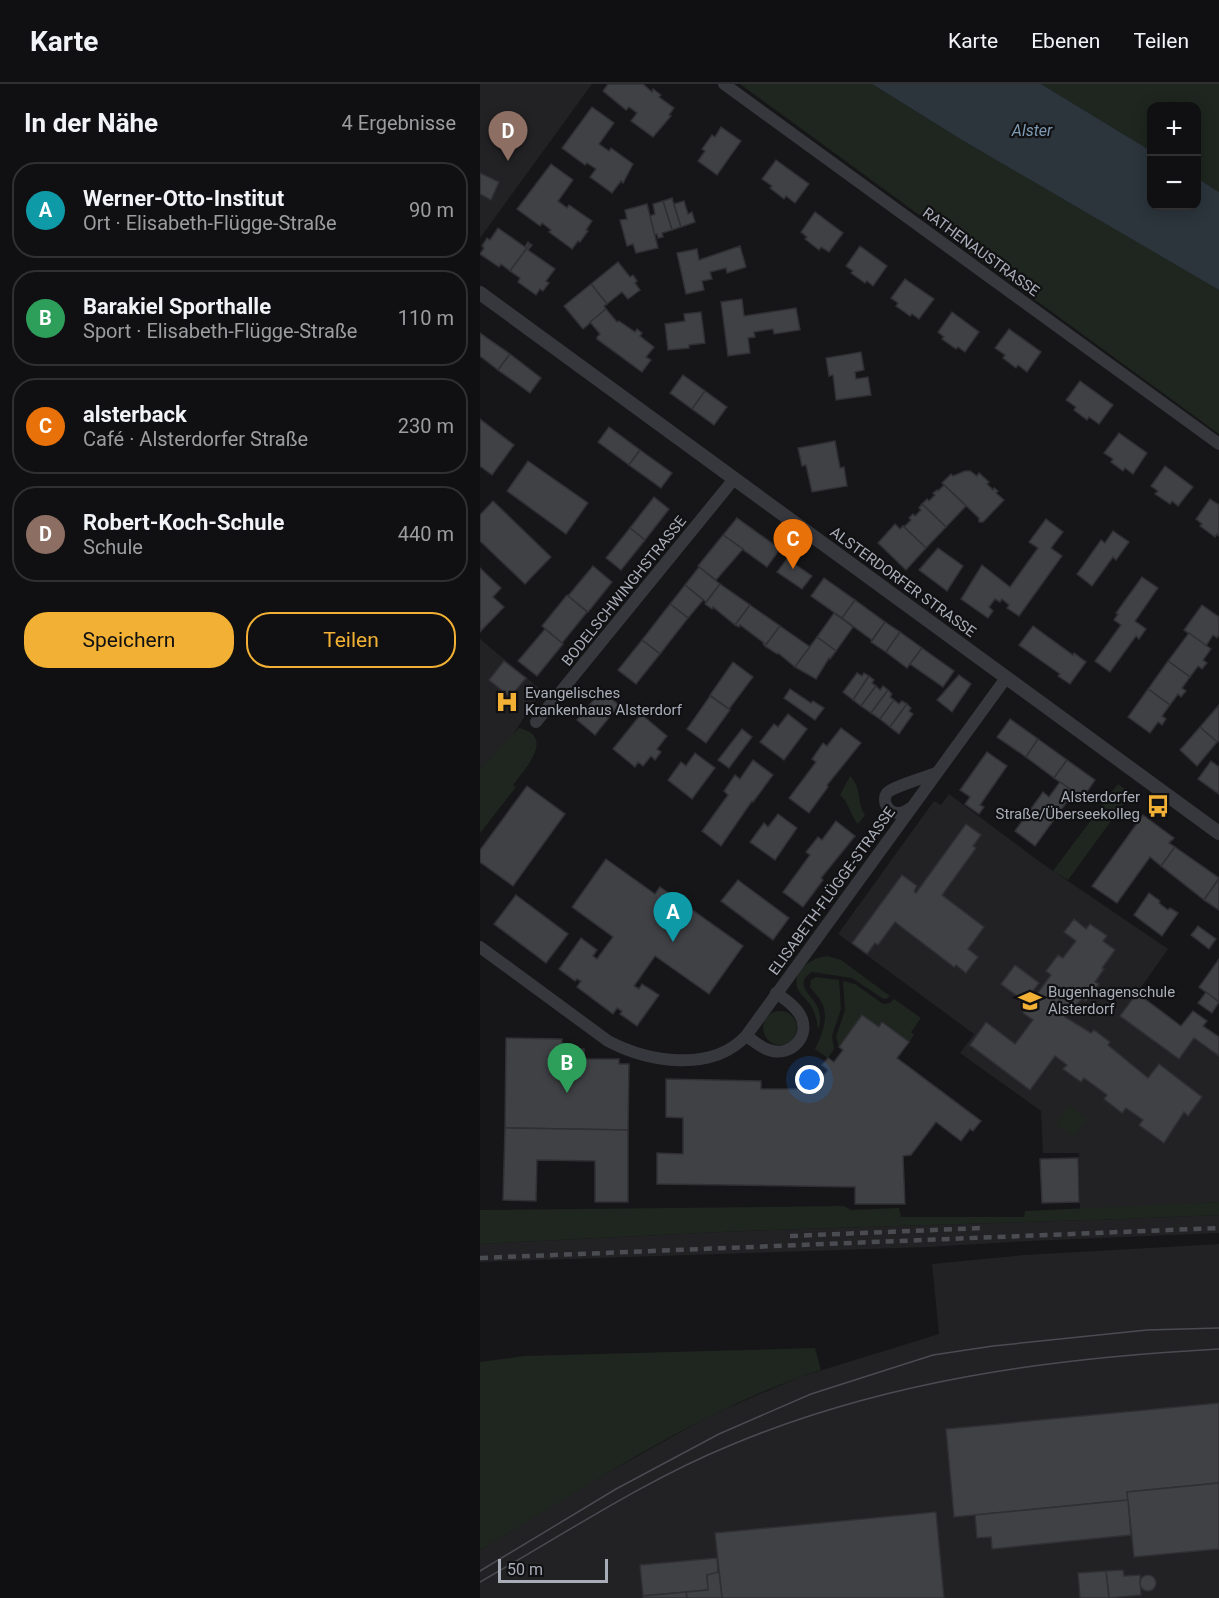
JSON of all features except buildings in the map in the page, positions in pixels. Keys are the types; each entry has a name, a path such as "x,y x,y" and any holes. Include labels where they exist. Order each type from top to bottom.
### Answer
{"street":[{"name":"RATHENAUSTRASSE","path":"724,84 1219,444"},
{"name":"ALSTERDORFER STRASSE","path":"480,293 1219,833"},
{"name":"BODELSCHWINGHSTRASSE","path":"536,722 734,479"},
{"name":"ELISABETH-FLÜGGE-STRASSE","path":"480,947 608,1041 635,1054 663,1059 701,1058 728,1051 746,1036 1006,678"},
{"name":"ELISABETH-FLÜGGE-STRASSE","path":"913,807 897,814 887,807 885,800 888,793 895,787 938,772"},
{"name":"ELISABETH-FLÜGGE-STRASSE","path":"746,1036 770,1050 789,1050 798,1043 804,1028 801,1018 796,1008 776,993"}],"shaded area":[{"path":"480,84 592,84 480,238"},
{"path":"740,84 872,84 962,140 1219,290 1219,434"},
{"path":"1041,84 1219,84 1219,192 1201,181 1201,102 1147,102 1147,149"},
{"name":"Evangelisches Krankenhaus Alsterdorf","path":"480,639 539,688 534,695 537,698 510,739 480,769"},
{"path":"519,728 530,732 535,738 537,745 534,754 513,785 516,787 480,833 480,769"},
{"path":"850,776 857,786 865,815 858,824 840,795"},
{"path":"1118,784 1131,794 1131,798 1124,803 1068,880 1053,871"},
{"name":"Bugenhagenschule Alsterdorf","path":"949,794 1040,862 1168,949 1121,1016 1178,1059 1194,1038 1219,1056 1219,1202 1080,1210 1079,1153 1043,1153 1041,1111 960,1053 974,1034 838,934 934,801 941,805"},
{"path":"828,956 841,960 890,996 886,999 882,998 852,978 812,972 807,976 804,985 818,1009 820,1024 818,1030 814,1012 798,989 797,981 805,965"},
{"path":"816,977 839,980 841,1009 832,1036 834,1049 828,1058 815,1049 825,1020 822,1003 810,987 811,980"},
{"path":"843,981 855,984 883,1004 890,1003 894,999 921,1018 911,1032 914,1035 909,1042 883,1022 879,1027 862,1015 839,1047 836,1037 845,1010"},
{"path":"780,1011 792,1016 797,1028 792,1040 780,1045 768,1040 763,1028 768,1016"},
{"path":"1069,1105 1087,1119 1074,1137 1056,1124"},
{"path":"1219,1202 1219,1215 742,1231 480,1244 480,1210 844,1206 851,1210 899,1208 901,1217 1024,1217 1025,1211"},
{"path":"1219,1215 1219,1233 929,1247 480,1262 480,1244 742,1231"},
{"path":"1219,1244 1219,1598 480,1598 480,1550 593,1481 711,1415 800,1377 939,1334 932,1264 1025,1255"},
{"path":"815,1348 821,1370 731,1406 688,1427 480,1550 480,1362 524,1356"}],"water":[{"name":"Alster","path":"872,84 1041,84 1147,149 1147,210 1201,210 1201,181 1219,192 1219,290 962,140"}],"tram line":[{"path":"480,1571 616,1489 719,1434 811,1394 933,1355 993,1346 1147,1330 1219,1328"},
{"path":"480,1582 604,1509 698,1459 790,1423 849,1404 909,1388 1032,1366 1219,1349"}],"railway":[{"path":"790,1236 982,1228"},
{"path":"480,1258 1219,1228"}],"place":[{"name":"Robert-Koch-Schule","path":"508,161"},
{"name":"alsterback","path":"793,569"},
{"name":"Evangelisches Krankenhaus Alsterdorf","path":"507,702"},
{"name":"Alsterdorfer Straße/Überseekolleg","path":"1158,806"},
{"name":"Werner-Otto-Institut","path":"673,942"},
{"name":"Bugenhagenschule Alsterdorf","path":"1030,1001"},
{"name":"Barakiel Sporthalle","path":"567,1093"}]}
